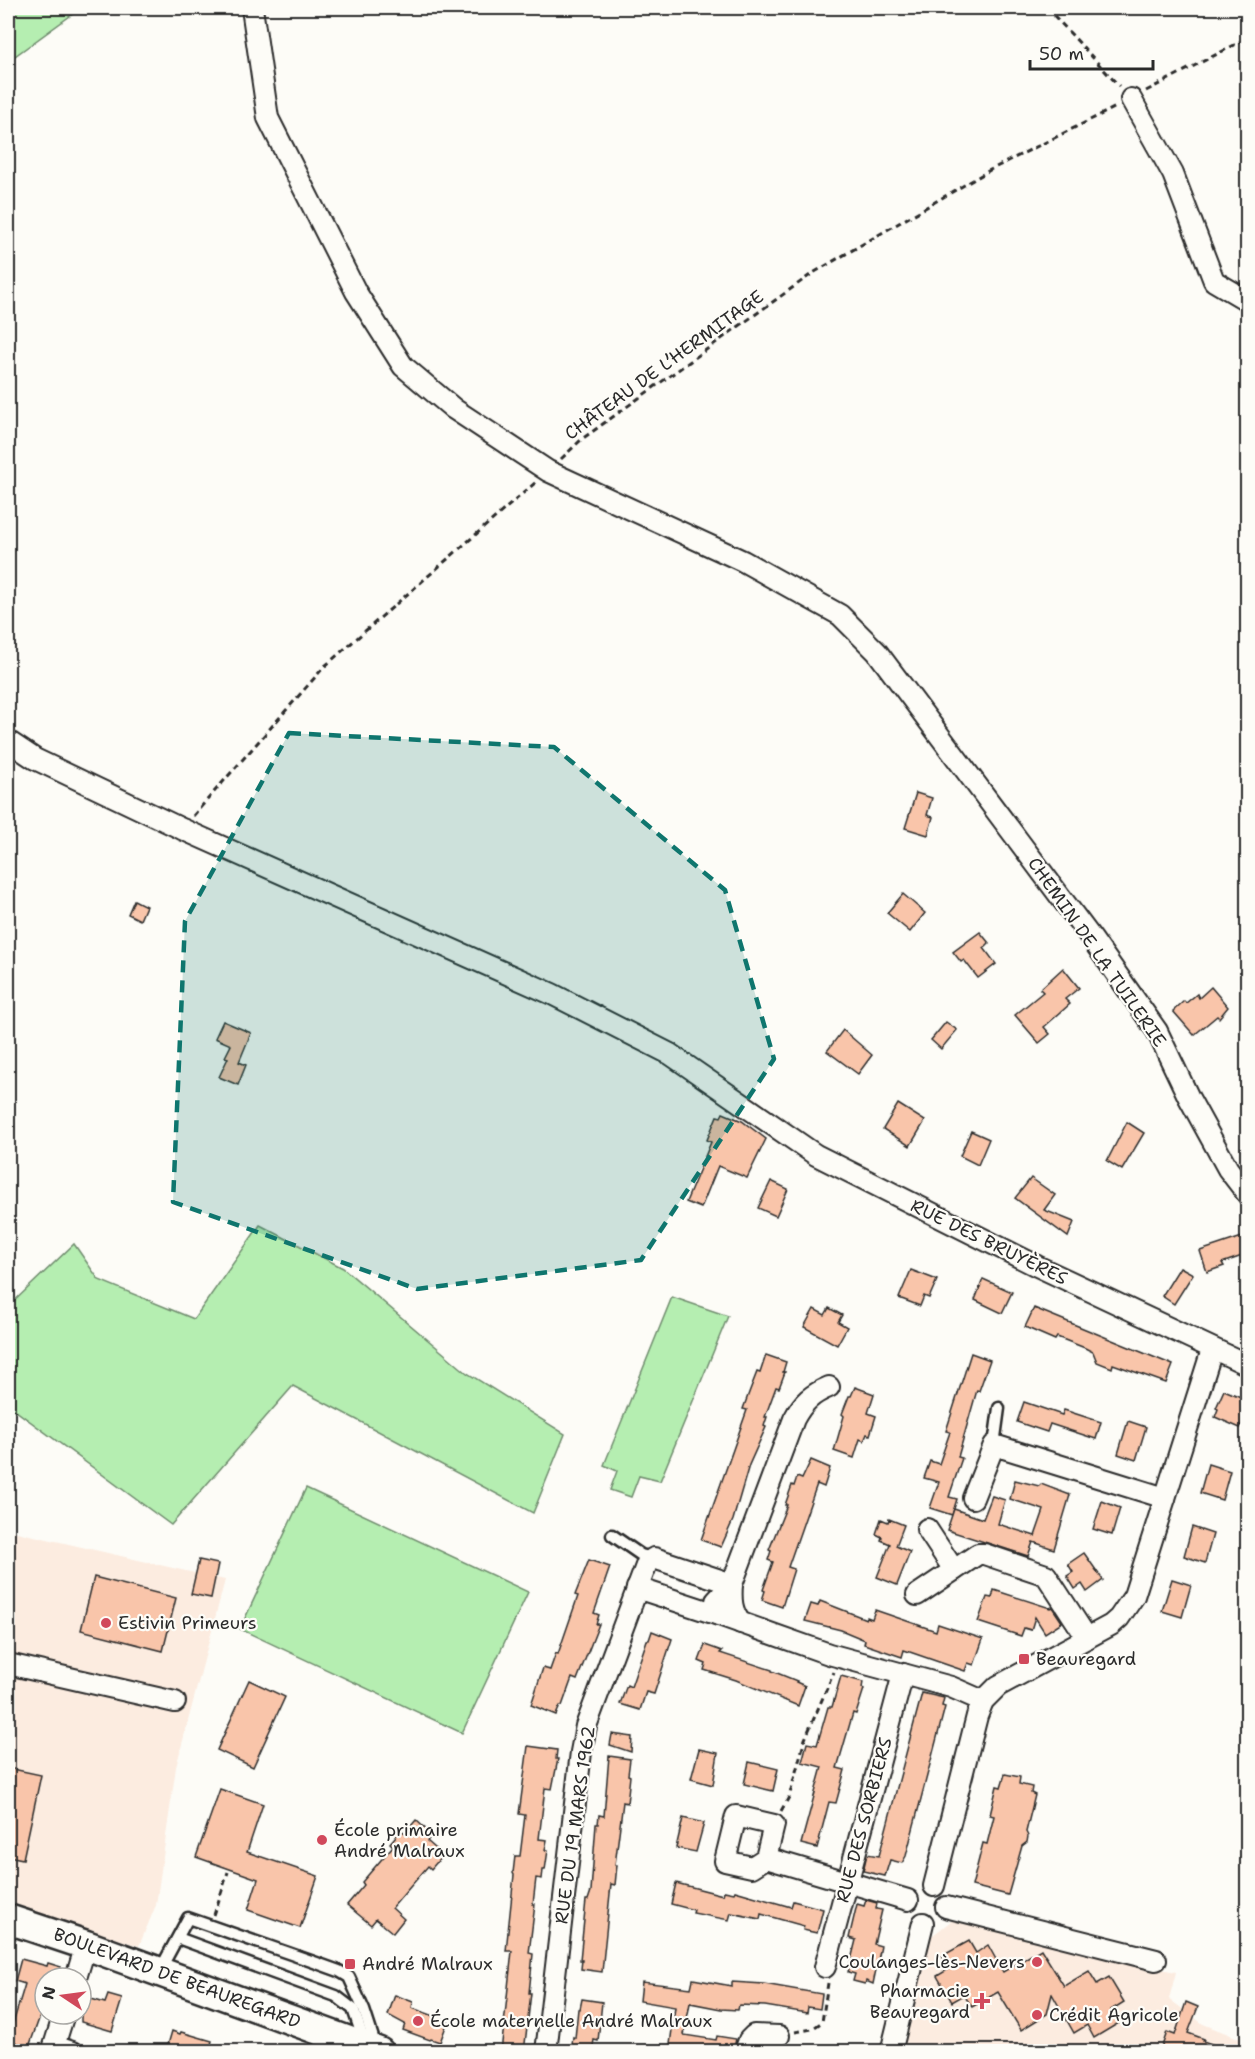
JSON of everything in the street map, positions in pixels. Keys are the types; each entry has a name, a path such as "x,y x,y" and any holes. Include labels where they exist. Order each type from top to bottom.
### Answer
{"street":[{"name":"CHEMIN DE LA TUILERIE","path":"252,8 268,118 356,292 403,366 454,409 548,471 743,561 840,615 877,652 1092,939 1157,1031 1189,1098 1228,1169 1248,1195"},
{"path":"1131,99 1173,174 1214,281 1248,301"},
{"name":"RUE DES BRUYÈRES","path":"8,741 35,759 182,829 552,994 670,1054 816,1155 1037,1266 1248,1365"},
{"path":"934,1886 977,1716 983,1701 998,1686 1111,1625 1119,1618 1134,1596 1212,1350"},
{"path":"741,1623 735,1615 731,1600 732,1584 794,1419 802,1404 813,1394 829,1387"},
{"path":"973,1498 994,1445 1165,1498"},
{"path":"927,1529 954,1570"},
{"path":"917,1595 978,1554 984,1554 1046,1575 1087,1638"},
{"path":"654,1558 732,1584"},
{"name":"RUE DU 19 MARS 1962","path":"546,2052 586,1726 643,1570 654,1558"},
{"path":"719,1615 716,1600 732,1584"},
{"path":"637,1587 840,1657 951,1687 983,1701"},
{"path":"8,1664 175,1702"},
{"name":"RUE DES SORBIERS","path":"825,1967 903,1674"},
{"path":"736,1816 774,1825 766,1858 752,1868 725,1861 736,1816"},
{"path":"766,1858 908,1900"},
{"path":"927,1885 934,1886 944,1894 946,1907 944,1913 935,1922 923,1923 913,1917 908,1900 915,1889 927,1885"},
{"path":"946,1907 1156,1960"},
{"name":"BOULEVARD DE BEAUREGARD","path":"8,1919 86,1945 355,2047"},
{"path":"891,2052 923,1923"},
{"path":"80,1966 86,1945"},
{"path":"60,2026 54,2046 72,2052"},
{"path":"745,2052 749,2040 754,2035 779,2036"}],"lane":[{"path":"994,1445 999,1408"},
{"path":"612,1535 641,1555 654,1558"},
{"path":"159,1972 188,1918 339,1971 349,1977 357,1992 376,2044 355,2047"},
{"path":"178,1938 336,1996 353,2009 362,2036 355,2047"}],"path":[{"path":"1047,8 1131,99"},
{"name":"CHÂTEAU DE L’HERMITAGE","path":"182,829 325,666 582,439 813,273 990,170 1248,38"},
{"path":"774,1825 789,1797 805,1739 840,1657"},
{"path":"779,2036 812,2029 822,2022 829,1974 825,1967"}],"highlighted area":[{"path":"289,733 554,747 725,890 774,1059 641,1260 417,1289 173,1202 185,921"}],"shaded area":[{"path":"8,1530 225,1580 176,1767 156,1905 139,1946 8,1905"},
{"path":"955,1918 1131,1963 1176,1972 1169,1999 1203,2024 1248,2042 1247,2052 900,2052 911,2001 929,1938"}],"green space":[{"path":"8,8 81,8 8,61"},
{"path":"260,1225 343,1268 467,1373 565,1434 533,1513 293,1386 171,1525 8,1405 8,1307 74,1244 99,1280 194,1319"},
{"path":"672,1297 728,1316 660,1481 639,1476 631,1497 610,1490 617,1471 604,1465"},
{"path":"306,1488 528,1592 462,1733 240,1629"}],"building":[{"path":"916,793 932,798 927,815 933,817 928,835 905,828"},
{"path":"903,894 925,913 910,932 887,913"},
{"path":"134,900 146,906 140,920 128,914"},
{"path":"980,932 989,943 984,948 996,964 978,978 964,960 961,962 953,952"},
{"path":"1063,968 1079,988 1065,999 1070,1004 1044,1027 1050,1034 1039,1043 1015,1015 1043,992 1040,989"},
{"path":"1211,987 1228,1007 1219,1018 1217,1016 1194,1035 1173,1011 1184,1001 1186,1003 1197,994 1199,998"},
{"path":"223,1021 251,1033 239,1062 246,1065 238,1085 219,1077 231,1045 215,1038"},
{"path":"946,1022 957,1030 941,1049 931,1040"},
{"path":"843,1030 872,1055 858,1074 827,1051"},
{"path":"898,1104 925,1121 910,1146 883,1129"},
{"path":"723,1113 742,1121 766,1139 747,1178 718,1166 701,1208 686,1202 711,1142 707,1140 717,1116 721,1117"},
{"path":"1127,1122 1144,1133 1122,1170 1107,1161"},
{"path":"971,1131 989,1139 978,1165 960,1156"},
{"path":"1031,1178 1055,1195 1044,1210 1074,1222 1068,1237 1015,1198"},
{"path":"771,1181 788,1189 776,1216 758,1208"},
{"path":"1245,1236 1248,1254 1222,1263 1224,1266 1207,1272 1200,1251"},
{"path":"1180,1267 1193,1274 1174,1304 1162,1296"},
{"path":"911,1270 937,1280 929,1298 924,1296 920,1306 899,1298"},
{"path":"983,1279 1012,1292 1002,1313 975,1300"},
{"path":"829,1308 842,1315 838,1322 847,1327 837,1345 804,1327 814,1309 825,1315"},
{"path":"1034,1308 1173,1365 1166,1383 1113,1364 1112,1368 1097,1362 1093,1352 1085,1348 1057,1337 1055,1340 1025,1327"},
{"path":"971,1353 990,1360 979,1391 977,1390 958,1457 962,1458 949,1497 957,1499 952,1515 930,1508 939,1482 924,1478 930,1461 939,1464 950,1432 946,1431"},
{"path":"766,1355 786,1362 783,1372 785,1372 779,1388 776,1387 765,1417 767,1417 764,1426 766,1427 749,1465 733,1520 721,1547 701,1540 747,1410 743,1409"},
{"path":"855,1387 874,1394 868,1413 876,1416 870,1435 867,1434 864,1441 860,1439 854,1458 834,1451 844,1416 842,1414"},
{"path":"1224,1390 1248,1400 1248,1409 1240,1428 1215,1417 1218,1409 1216,1408"},
{"path":"1024,1402 1062,1415 1064,1410 1101,1422 1096,1439 1050,1424 1047,1432 1017,1422"},
{"path":"1128,1421 1146,1427 1136,1460 1118,1454"},
{"path":"811,1460 830,1468 824,1487 817,1484 788,1567 794,1569 782,1607 762,1600 765,1591 763,1590 773,1562 768,1560 771,1551 769,1550 787,1505 785,1505 792,1485 794,1486 797,1477 802,1479"},
{"path":"1208,1464 1230,1471 1222,1500 1200,1493"},
{"path":"1015,1480 1039,1486 1041,1484 1070,1495 1054,1549 1033,1542 1028,1556 947,1530 954,1509 983,1519 992,1496 1005,1500 998,1524 1035,1536 1044,1510 1010,1499"},
{"path":"1102,1501 1120,1508 1112,1535 1093,1529"},
{"path":"881,1519 888,1522 889,1519 904,1525 896,1546 910,1552 897,1585 877,1577 890,1544 881,1540 882,1537 876,1534"},
{"path":"1192,1527 1213,1534 1205,1563 1184,1556"},
{"path":"1084,1553 1103,1580 1087,1592 1082,1584 1075,1589 1067,1576 1073,1572 1068,1564"},
{"path":"199,1560 218,1564 211,1598 191,1594"},
{"path":"589,1560 610,1567 594,1613 599,1615 596,1624 599,1624 577,1680 572,1678 562,1706 556,1715 531,1705 543,1668 550,1670 556,1653 558,1654 578,1596 575,1595"},
{"path":"94,1577 176,1598 163,1651 81,1630"},
{"path":"1172,1579 1191,1585 1182,1617 1162,1611"},
{"path":"994,1590 1052,1607 1062,1622 1045,1633 1035,1617 1031,1630 1024,1628 1021,1636 978,1622 987,1597 992,1598"},
{"path":"820,1601 866,1619 867,1617 872,1619 875,1610 936,1631 938,1624 983,1639 974,1665 968,1663 965,1671 904,1650 902,1657 864,1644 865,1640 841,1630 805,1621 811,1604 818,1606"},
{"path":"652,1631 672,1639 654,1694 646,1692 640,1710 620,1704 627,1685 631,1687"},
{"path":"705,1645 722,1651 720,1653 772,1670 805,1686 798,1706 736,1680 704,1670 706,1664 699,1661"},
{"path":"841,1676 863,1682 862,1688 864,1689 856,1714 853,1713 837,1768 845,1770 836,1803 829,1802 817,1848 801,1844 822,1767 802,1762 807,1743 817,1745 828,1707 832,1707"},
{"path":"249,1680 285,1697 253,1767 217,1750"},
{"path":"922,1693 944,1698 942,1706 945,1707 906,1856 902,1863 890,1860 885,1876 863,1871 867,1854 879,1856"},
{"path":"612,1734 632,1737 631,1752 610,1745"},
{"path":"528,1746 557,1750 556,1759 558,1759 552,1789 545,1788 539,1839 547,1840 545,1850 548,1850 542,1879 536,1878 529,1953 533,1954 529,1993 531,1993 524,2052 501,2052 512,1951 506,1951 515,1856 520,1856 525,1815 519,1814"},
{"path":"699,1749 718,1753 713,1785 691,1779"},
{"path":"609,1756 630,1759 628,1775 630,1776 627,1803 623,1802 615,1865 617,1865 615,1885 611,1884 602,1972 581,1969 582,1960 580,1960 586,1900 591,1891 596,1824 598,1824 599,1815 604,1816"},
{"path":"749,1762 778,1769 773,1791 744,1784"},
{"path":"8,1768 41,1775 23,1859 8,1856"},
{"path":"1005,1774 1020,1777 1019,1784 1032,1787 1031,1793 1035,1795 1026,1832 1027,1842 1022,1846 1008,1895 972,1886 983,1843 987,1844 994,1816 990,1815 997,1786 1001,1787"},
{"path":"220,1789 263,1804 247,1852 318,1876 300,1928 248,1910 258,1879 196,1857"},
{"path":"683,1818 704,1823 696,1852 676,1848"},
{"path":"416,1820 432,1835 427,1841 443,1855 431,1869 428,1866 392,1908 404,1919 393,1933 376,1919 371,1925 347,1905 364,1885 362,1882 393,1846 390,1843 401,1830 405,1833"},
{"path":"676,1883 723,1895 724,1891 734,1893 735,1891 791,1907 793,1901 823,1909 817,1933 803,1930 804,1926 761,1914 760,1919 731,1913 729,1920 693,1913 694,1910 671,1904"},
{"path":"866,1900 877,1903 876,1909 882,1910 874,1944 881,1946 873,1984 866,1981 865,1984 853,1981 855,1974 848,1972 856,1940 849,1938 857,1904 864,1906"},
{"path":"969,1941 976,1953 988,1945 1003,1972 1041,1949 1064,1986 1089,1971 1097,1984 1109,1977 1124,2002 1111,2010 1119,2023 1094,2038 1087,2025 1074,2033 1052,1994 1047,2014 1021,2030 998,1992 972,2007 964,1995 952,2002 937,1976 949,1969 942,1956"},
{"path":"21,1959 47,1966 33,1966 33,2026 36,2026 29,2047 8,2040 25,1984 15,1981"},
{"path":"693,1979 732,1986 732,1982 764,1984 822,1994 820,2009 808,2007 807,2013 765,2006 739,2005 738,2010 690,2003 684,2035 716,2040 717,2036 736,2039 733,2052 669,2052 675,2007 640,2001 642,1982 691,1988"},
{"path":"108,1995 122,1999 112,2031 93,2025 93,2000 105,2003"},
{"path":"395,1995 413,2002 412,2008 448,2021 440,2042 403,2030 405,2024 388,2015"},
{"path":"582,1999 602,2002 598,2041 594,2040 592,2052 571,2052 578,2009 580,2009"},
{"path":"1186,2002 1198,2007 1188,2033 1226,2049 1226,2052 1160,2052 1167,2032 1175,2035"},
{"path":"172,2031 212,2041 209,2052 180,2052 167,2048"}],"place":[{"name":"Estivin Primeurs","path":"106,1623"},
{"name":"Beauregard","path":"1024,1659"},
{"name":"École primaire André Malraux","path":"322,1840"},
{"name":"Coulanges-lès-Nevers","path":"1037,1962"},
{"name":"André Malraux","path":"350,1964"},
{"name":"Pharmacie Beauregard","path":"982,2001"},
{"name":"Crédit Agricole","path":"1037,2015"},
{"name":"École maternelle André Malraux","path":"418,2021"}]}
